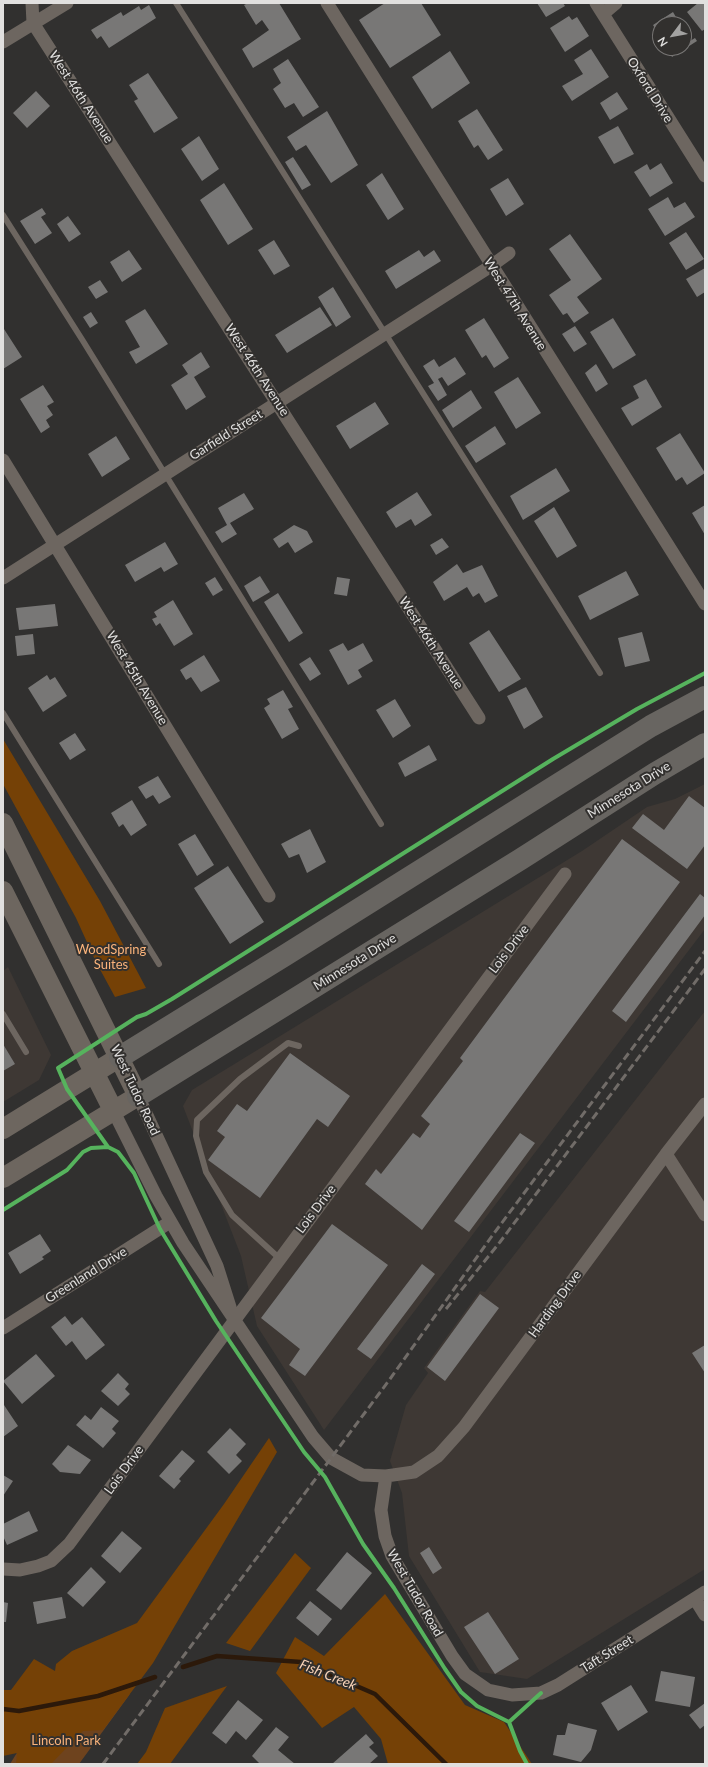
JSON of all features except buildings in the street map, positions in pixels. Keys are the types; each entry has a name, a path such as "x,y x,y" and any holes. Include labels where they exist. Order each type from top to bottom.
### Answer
{"highway":[{"path":"120,1057 631,738 705,697"},
{"name":"Minnesota Drive","path":"138,1096 521,859 654,774 705,744"}],"main road":[{"name":"West Tudor Road","path":"3,823 138,1096"},
{"name":"West Tudor Road","path":"3,891 113,1110"},
{"path":"3,1129 93,1072 120,1057"},
{"name":"Minnesota Drive","path":"3,1178 138,1096"}],"street":[{"path":"32,3 33,22"},
{"path":"3,42 33,22 67,3"},
{"name":"West 47th Avenue","path":"327,3 705,604"},
{"name":"Oxford Drive","path":"596,3 705,176"},
{"path":"603,14 616,3"},
{"name":"West 46th Avenue","path":"33,22 278,402 479,718"},
{"name":"Garfield Street","path":"3,578 386,334 509,253"},
{"name":"West 45th Avenue","path":"3,460 269,896"},
{"name":"Lois Drive","path":"3,1569 20,1570 38,1566 51,1561 69,1544 279,1258 565,874"},
{"name":"West Tudor Road","path":"138,1096 217,1266 234,1320"},
{"name":"Harding Drive","path":"386,1476 414,1472 438,1456 464,1427 666,1154 705,1104"},
{"name":"West Tudor Road","path":"113,1110 170,1222 313,1437 331,1458 362,1475 386,1476 381,1510 385,1536 392,1556 452,1656 465,1674 488,1690 502,1694"},
{"path":"666,1154 705,1215"},
{"name":"Greenland Drive","path":"3,1328 170,1222"},
{"path":"700,1595 705,1615"},
{"name":"Taft Street","path":"502,1694 526,1695 541,1693 700,1595"}],"lane":[{"path":"176,3 261,140 386,334 600,673"},
{"path":"3,215 381,824"},
{"path":"3,712 159,964"},
{"path":"3,1014 26,1052"},
{"path":"279,1258 232,1215 206,1172 196,1136 197,1120 240,1079 288,1042 299,1046"}],"shaded area":[{"path":"705,784 705,929 324,1430 257,1326 241,1256 183,1106 192,1090 582,851 647,807 675,799"},
{"path":"8,967 51,1055 39,1080 3,1102 3,971"},
{"path":"705,1011 705,1569 527,1679 480,1672 409,1556 402,1493 390,1461 406,1405 428,1373 424,1368 480,1291 485,1292"}],"green space":[{"name":"WoodSpring Suites","path":"3,739 100,901 146,988 115,997 96,962 76,918 3,784"},
{"path":"269,1438 277,1452 153,1663 103,1730 83,1731 51,1764 16,1764 17,1753 3,1756 3,1690 11,1690 34,1659 55,1671 56,1664 72,1651 137,1623 224,1504"},
{"path":"295,1553 311,1568 250,1651 226,1643"},
{"path":"385,1594 465,1705 504,1722 532,1764 388,1764 381,1739 354,1707 322,1728 276,1673 295,1637 324,1656"},
{"path":"227,1686 170,1764 137,1764 146,1752 165,1708"},
{"name":"Lincoln Park","path":"130,1694 79,1764 10,1764 34,1725 84,1713"}],"waterway":[{"name":"Fish Creek","path":"183,1667 217,1656 301,1662 375,1694 446,1764"},
{"name":"Fish Creek","path":"3,1709 19,1711 98,1696 155,1677"}],"railway":[{"path":"103,1764 390,1379 492,1236 705,951"},
{"path":"446,1309 500,1242 705,969"}],"cycle path":[{"path":"108,1147 67,1089 58,1068 137,1017 146,1014 172,999 553,759 637,709 705,673"},
{"path":"3,1210 67,1170 83,1152 91,1148 108,1147 118,1152 134,1173 160,1229 216,1321 304,1452 325,1477 363,1544 394,1588 445,1669 461,1692 477,1706 509,1722"},
{"path":"527,1764 520,1751 509,1722 541,1693"}]}
